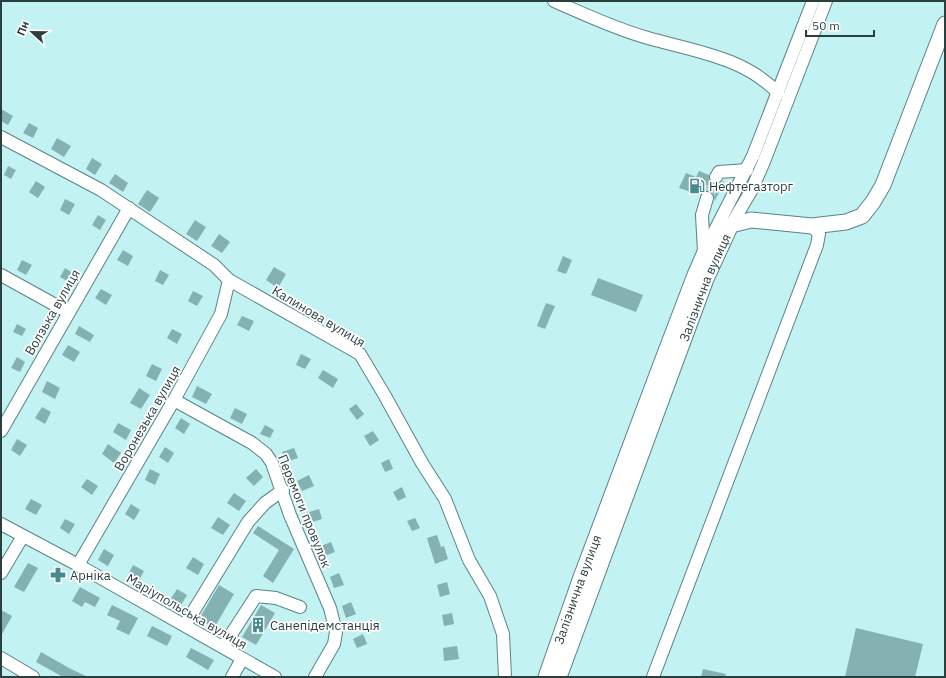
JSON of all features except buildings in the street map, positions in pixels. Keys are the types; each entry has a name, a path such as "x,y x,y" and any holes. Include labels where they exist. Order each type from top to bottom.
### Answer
{"main road":[{"path":"731,225 751,220 812,226 846,222 862,216 873,202 883,185 945,24"},
{"name":"Залізнична вулиця","path":"546,677 583,572 694,275 707,248 731,225"},
{"name":"Залізнична вулиця","path":"559,677 706,279 731,225"}],"street":[{"path":"554,1 600,21 647,38 685,47 739,64 768,83 778,93"},
{"path":"707,248 747,170 813,1"},
{"path":"731,225 751,191 763,164 826,1"},
{"name":"Калинова вулиця","path":"1,137 101,190 214,265 229,280 360,354 422,464 445,499 469,560 490,596 503,634 505,677"},
{"path":"716,178 719,172 747,170"},
{"path":"707,198 702,215 707,248"},
{"name":"Волзька вулиця","path":"1,431 128,208"},
{"path":"653,677 817,245 819,234 812,226"},
{"path":"1,275 68,312"},
{"name":"Воронезька вулиця","path":"78,565 174,400 221,314 229,280"},
{"name":"Перемоги провулок","path":"174,400 252,443 266,454 272,463 283,490 290,515 330,608 336,632 334,644 315,677"},
{"path":"186,625 248,522 265,503 283,490"},
{"name":"Маріупольська вулиця","path":"1,524 186,625 275,677"},
{"path":"1,573 23,536"},
{"path":"223,647 256,596 276,598 300,607"},
{"path":"1,658 34,677"},
{"path":"232,677 242,658"}],"tunnel":[{"path":"707,198 716,177"}],"place":[{"name":"Нефтегазторг","path":"697,186"},
{"name":"Арніка","path":"58,575"},
{"name":"Санепідемстанція","path":"258,625"}]}
